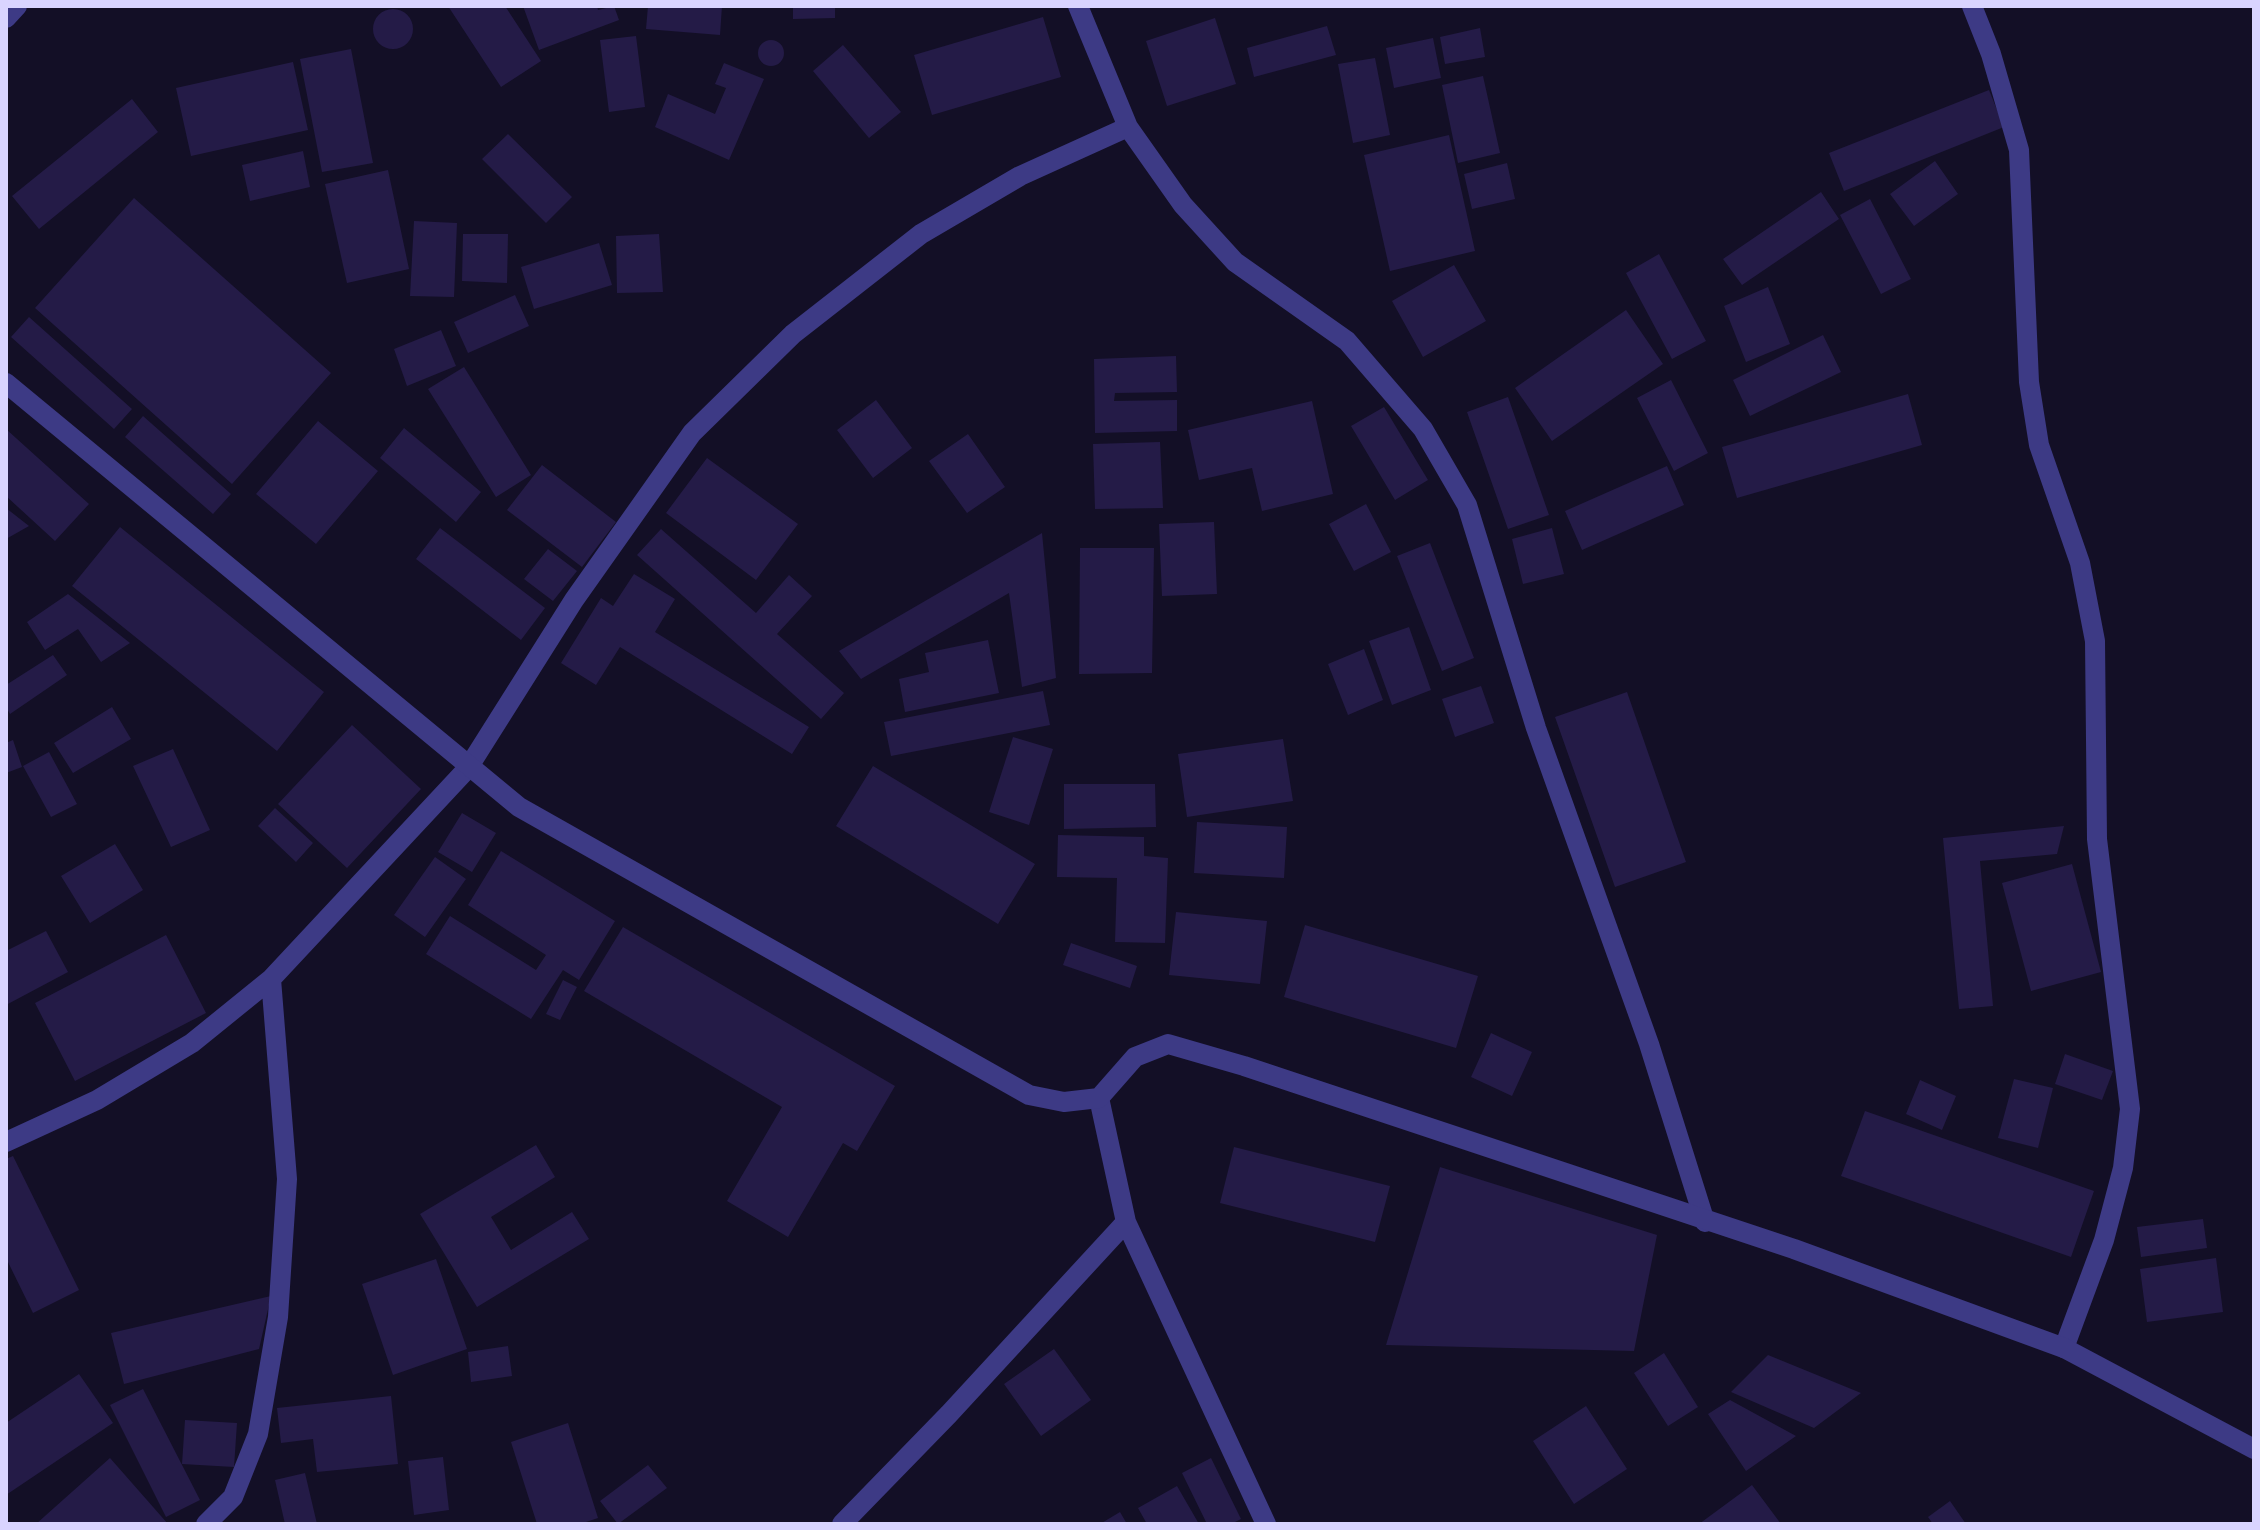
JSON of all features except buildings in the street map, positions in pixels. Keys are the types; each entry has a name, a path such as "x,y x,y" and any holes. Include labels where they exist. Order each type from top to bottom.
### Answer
{"street":[{"path":"6,18 17,6"},
{"path":"1078,6 1128,127 1183,205 1235,262 1347,341 1423,429 1467,505 1536,728 1649,1044 1705,1222"},
{"path":"1972,6 1991,54 2019,150 2029,382 2039,445 2080,563 2095,641 2097,839 2130,1109 2123,1168 2104,1240 2064,1348"},
{"path":"6,1142 97,1100 192,1043 271,979 468,768 574,600 692,433 782,345 921,234 1020,176 1128,127"},
{"path":"6,383 468,768 519,807 1029,1095 1064,1102 1099,1098 1135,1057 1168,1044 1244,1066 1705,1222 1794,1249 2064,1348 2254,1449"},
{"path":"206,1524 233,1497 258,1434 278,1317 287,1179 271,979"},
{"path":"1099,1098 1126,1222 1266,1524"},
{"path":"842,1524 949,1414 1032,1320 1126,1222"}]}
